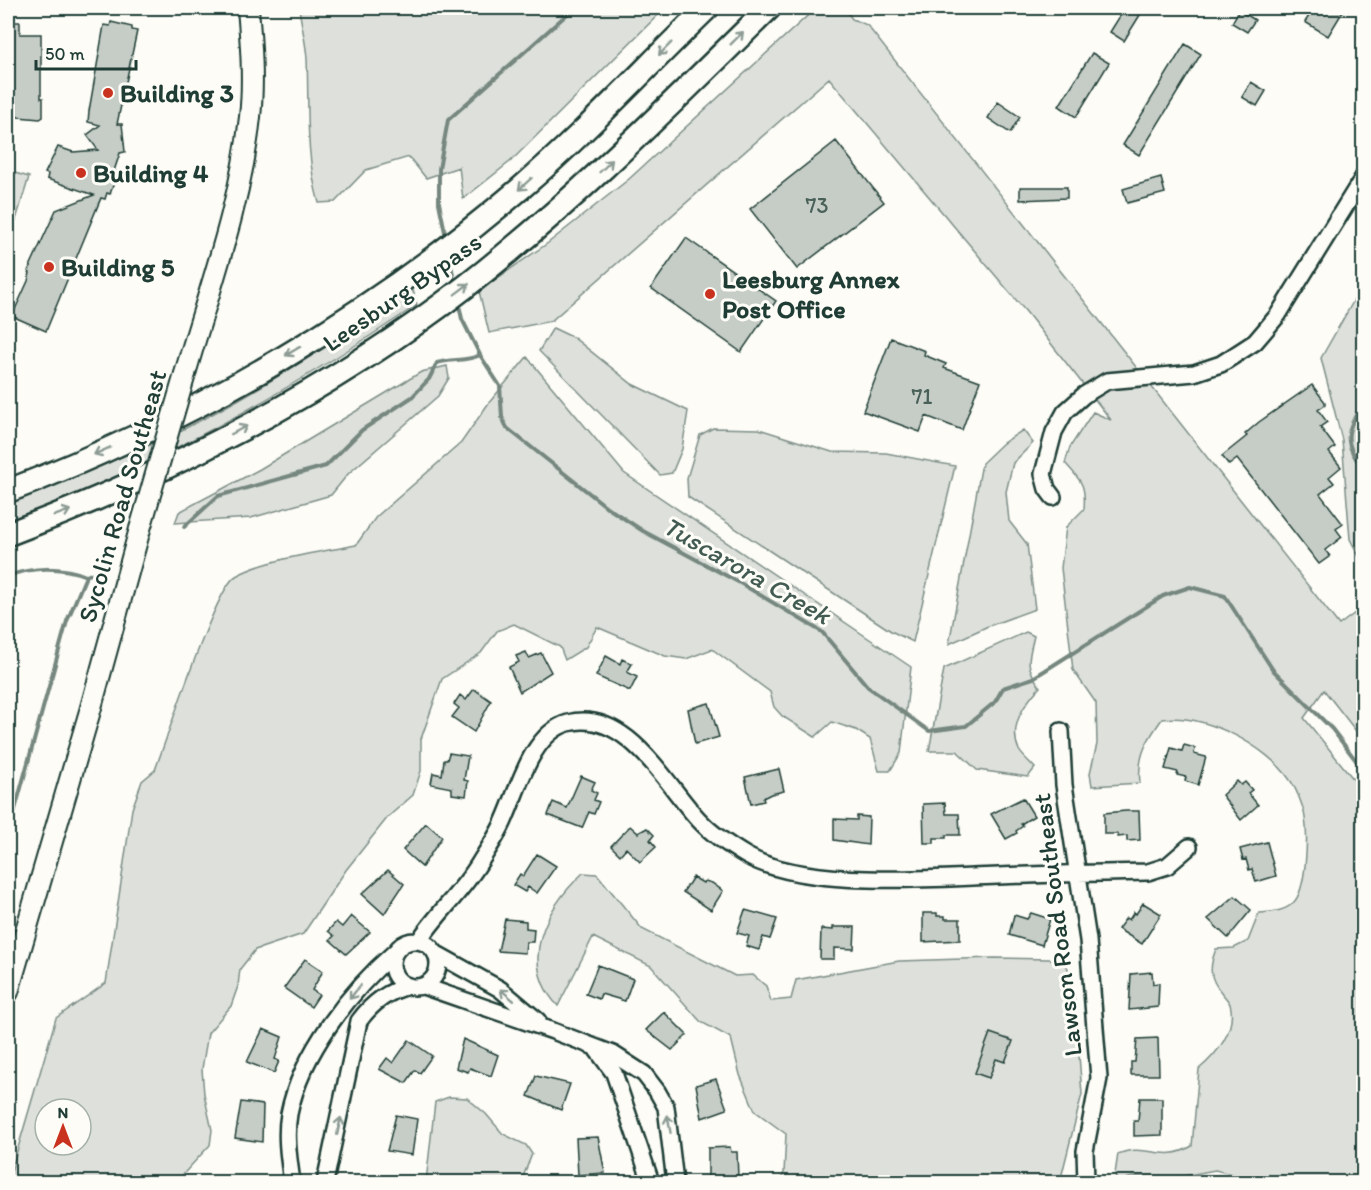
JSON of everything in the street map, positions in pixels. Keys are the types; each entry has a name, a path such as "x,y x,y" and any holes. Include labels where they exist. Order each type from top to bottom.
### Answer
{"highway":[{"name":"Leesburg Bypass","path":"8,491 56,472 202,404 338,324 412,273 523,186 706,8"},
{"name":"Leesburg Bypass","path":"8,534 81,505 174,463 257,420 375,351 498,260 578,193 769,8"}],"main road":[{"name":"Sycolin Road Southeast","path":"8,992 87,722 242,170 250,118 253,72 248,8"}],"street":[{"path":"1053,497 1047,489 1043,474 1054,432 1065,412 1084,395 1107,381 1194,373 1221,364 1255,342 1278,315 1364,176"},
{"path":"419,941 479,866 500,829 530,759 551,733 568,723 599,724 625,737 650,758 700,821 726,843 749,857 773,866 835,876 898,878 1148,872 1167,866 1189,847"},
{"name":"Lawson Road Southeast","path":"1061,731 1064,785 1080,874 1088,940 1099,1078 1085,1151 1086,1182"},
{"path":"292,1182 287,1140 289,1114 296,1090 332,1022 360,984 408,941 419,941 432,947 437,954 500,989 553,1031"},
{"path":"396,951 393,958 394,975 416,986 553,1031 629,1063 644,1074 666,1107 675,1182"},
{"path":"325,1182 359,1021 368,1008 394,990 416,986 435,976 439,967 437,954"},
{"path":"594,1048 614,1073 651,1182"}],"shaded area":[{"path":"299,8 665,8 511,161 463,199 459,167 426,178 409,157 366,170 335,202 319,203 310,149 306,46"},
{"path":"816,8 848,8 846,10 852,19 867,25 1339,625 1363,607 1363,740 1324,690 1304,718 1363,791 1363,1182 1318,1180 1264,1182 1215,1170 1178,1177 1132,1177 1117,1182 1115,1174 1118,1154 1137,1150 1172,1153 1192,1146 1199,1069 1219,1049 1231,1023 1230,1004 1212,977 1211,967 1214,955 1216,949 1234,948 1248,941 1259,913 1285,908 1298,896 1304,875 1306,849 1303,809 1290,780 1266,755 1233,734 1215,726 1179,718 1162,719 1152,734 1142,756 1140,783 1092,786 1090,773 1097,744 1096,703 1073,670 1061,568 1066,527 1084,509 1084,494 1079,479 1065,463 1070,447 1093,412 1111,420 1027,313 829,78 551,321 489,333 479,291 548,243 629,179"},
{"path":"8,171 29,177 8,246"},
{"path":"1364,286 1363,564 1350,539 1342,440 1321,358"},
{"path":"413,290 417,305 269,398 168,452 63,499 8,520 8,498 116,459 178,432 268,382"},
{"path":"553,328 574,338 632,384 688,411 682,449 672,473 660,475 539,351"},
{"path":"527,357 624,473 911,667 901,753 890,771 879,771 870,739 856,730 832,722 815,737 782,716 774,707 770,692 712,649 686,659 665,656 597,627 586,647 565,660 560,647 514,624 497,631 481,653 442,679 421,739 421,771 413,795 388,817 346,870 303,934 255,950 240,969 238,986 231,1006 208,1033 202,1069 204,1094 212,1130 210,1145 176,1182 8,1182 56,1018 106,983 132,809 142,781 155,770 204,634 227,587 236,576 263,565 356,545 376,517 461,443 488,404"},
{"path":"447,366 449,378 438,396 348,474 331,495 251,518 175,523 179,512 260,469 421,372"},
{"path":"713,428 759,429 832,452 886,453 955,466 913,642 891,631 688,497 687,478 700,435"},
{"path":"1023,430 1033,443 1013,463 1006,492 1009,521 1027,544 1035,609 949,644 982,463 1003,443"},
{"path":"1026,632 1034,636 1029,663 1040,687 1024,708 1017,724 1016,741 1019,750 1035,768 1028,777 977,770 957,751 929,751 944,669"},
{"path":"583,873 597,874 642,929 735,976 753,975 766,986 771,1001 791,999 796,980 899,961 994,958 1050,959 1062,962 1068,968 1075,1003 1082,1094 1060,1182 779,1182 784,1173 786,1134 755,1111 740,1075 731,1038 701,1022 651,966 593,937 558,1006 546,989 539,972 538,954 541,936 558,902"},
{"path":"449,1097 467,1098 486,1114 503,1134 526,1145 532,1154 521,1182 426,1182 435,1102"}],"building":[{"path":"1125,8 1140,15 1124,41 1110,32"},
{"path":"1314,8 1345,8 1328,36 1305,22"},
{"path":"1239,10 1255,20 1247,32 1232,23"},
{"path":"8,22 20,22 20,34 41,34 43,117 40,119 18,117 8,106"},
{"path":"111,22 132,27 132,30 137,31 117,124 122,124 125,152 120,153 114,171 118,172 110,194 107,193 105,199 101,198 46,331 12,316 28,281 30,273 28,271 56,210 94,195 47,179 48,174 45,173 58,147 73,152 98,150 87,135 100,125 88,122 89,111 104,25 110,26"},
{"path":"1185,44 1201,54 1139,155 1123,145"},
{"path":"1092,53 1109,63 1076,117 1059,106"},
{"path":"1251,82 1266,91 1257,106 1242,97"},
{"path":"998,102 1020,117 1010,133 988,118"},
{"path":"836,141 884,202 797,269 750,209"},
{"path":"1161,178 1165,193 1127,203 1123,189"},
{"path":"1020,187 1067,187 1067,198 1020,200"},
{"path":"686,238 776,301 741,352 651,288"},
{"path":"891,338 925,351 924,355 946,364 944,368 980,381 962,430 926,416 920,432 863,411"},
{"path":"1312,385 1325,402 1325,405 1318,410 1327,422 1320,427 1335,447 1329,452 1341,467 1329,477 1334,483 1320,494 1343,524 1336,529 1342,537 1325,550 1330,556 1319,564 1237,459 1229,465 1222,456 1247,436 1245,434 1259,422"},
{"path":"526,652 529,658 541,653 551,672 520,692 509,667 519,662 516,656"},
{"path":"606,656 620,664 622,659 632,664 627,672 637,677 630,691 596,676"},
{"path":"474,689 491,701 474,732 452,717 459,708 454,704 460,695 466,700"},
{"path":"709,703 719,737 695,744 688,709"},
{"path":"1184,745 1195,748 1194,754 1206,757 1198,785 1185,781 1186,777 1177,775 1178,772 1165,769 1171,748 1182,751"},
{"path":"449,753 468,756 464,780 468,781 466,796 452,794 452,788 431,784 433,773 442,775 444,760 447,760"},
{"path":"779,769 784,791 763,798 764,801 751,804 745,777"},
{"path":"581,776 595,782 591,790 597,793 594,800 599,802 594,814 589,812 582,828 548,815 553,802 567,808"},
{"path":"1237,781 1241,785 1245,782 1252,790 1248,793 1258,805 1241,820 1222,795"},
{"path":"1023,798 1034,816 1021,824 1023,826 1016,831 1017,833 1006,839 991,814"},
{"path":"945,803 946,814 959,814 960,835 946,835 946,838 934,838 934,843 924,843 923,804"},
{"path":"1139,811 1140,840 1127,841 1127,836 1104,834 1104,813"},
{"path":"857,816 869,817 868,845 834,840 834,819 857,820"},
{"path":"426,823 442,837 422,867 403,850"},
{"path":"630,826 638,833 647,828 654,835 650,840 656,847 640,862 626,848 620,855 611,846"},
{"path":"1267,842 1276,876 1256,882 1252,869 1249,870 1246,859 1243,860 1240,849"},
{"path":"537,854 556,866 537,893 528,887 525,892 513,885 520,874 523,876"},
{"path":"388,870 404,884 384,914 362,894"},
{"path":"693,877 703,883 705,881 712,883 723,891 711,910 683,892"},
{"path":"1235,896 1251,910 1228,938 1208,919"},
{"path":"1143,903 1161,914 1142,944 1118,929 1126,918 1129,920 1134,912 1136,914"},
{"path":"745,910 777,919 770,939 763,937 759,950 746,946 749,936 737,933"},
{"path":"923,913 937,913 937,916 945,916 945,919 960,919 960,940 923,942"},
{"path":"1031,913 1050,919 1042,945 1009,935 1014,915 1027,919"},
{"path":"351,916 370,932 346,954 330,940 334,936 328,931 336,922 342,927"},
{"path":"505,919 526,921 526,928 534,929 533,942 526,942 525,953 498,951"},
{"path":"833,927 855,927 854,949 834,948 834,959 820,959 821,929 833,930"},
{"path":"305,959 323,971 312,990 319,995 311,1007 284,988"},
{"path":"598,965 633,979 625,1001 601,994 599,999 586,994"},
{"path":"1152,972 1153,984 1159,983 1158,1007 1129,1010 1131,974"},
{"path":"664,1012 687,1035 672,1050 646,1030"},
{"path":"263,1029 282,1037 275,1059 279,1061 274,1073 247,1062"},
{"path":"990,1033 1013,1041 1005,1062 996,1059 989,1078 975,1073"},
{"path":"1158,1038 1159,1075 1131,1075 1131,1062 1135,1062 1137,1039"},
{"path":"463,1039 498,1055 491,1076 470,1068 468,1072 456,1068"},
{"path":"409,1040 432,1056 420,1073 415,1070 406,1083 379,1069 387,1058 393,1063"},
{"path":"536,1076 570,1084 561,1110 528,1096"},
{"path":"716,1079 727,1109 702,1118 696,1085"},
{"path":"1140,1098 1162,1098 1162,1135 1134,1136 1134,1121 1138,1121"},
{"path":"241,1102 263,1105 262,1142 235,1138"},
{"path":"396,1115 417,1119 412,1155 387,1151"},
{"path":"598,1137 605,1173 578,1175 576,1138"},
{"path":"730,1147 731,1152 737,1152 738,1178 708,1179 708,1148"}],"waterway":[{"name":"Tuscarora Creek","path":"446,237 439,203 439,169 448,120 574,8"},
{"name":"Tuscarora Creek","path":"449,256 455,284"},
{"name":"Tuscarora Creek","path":"458,300 462,319 480,355 500,386 502,417 507,428 608,508 643,531 740,583 822,632 868,687 929,731 966,726 995,702 1003,688 1033,678 1163,596 1190,587 1225,596 1273,670 1332,729 1364,771"},
{"path":"184,527 218,496 326,466 362,430 412,397 429,379 437,363 480,355"},
{"path":"1364,402 1353,421 1349,436 1352,452 1364,469"},
{"path":"8,576 47,569 86,576 104,569"},
{"path":"8,835 67,621 86,576"}],"place":[{"name":"Building 3","path":"108,93"},
{"name":"Building 4","path":"81,173"},
{"name":"Building 5","path":"49,267"},
{"name":"Leesburg Annex Post Office","path":"710,294"}]}
